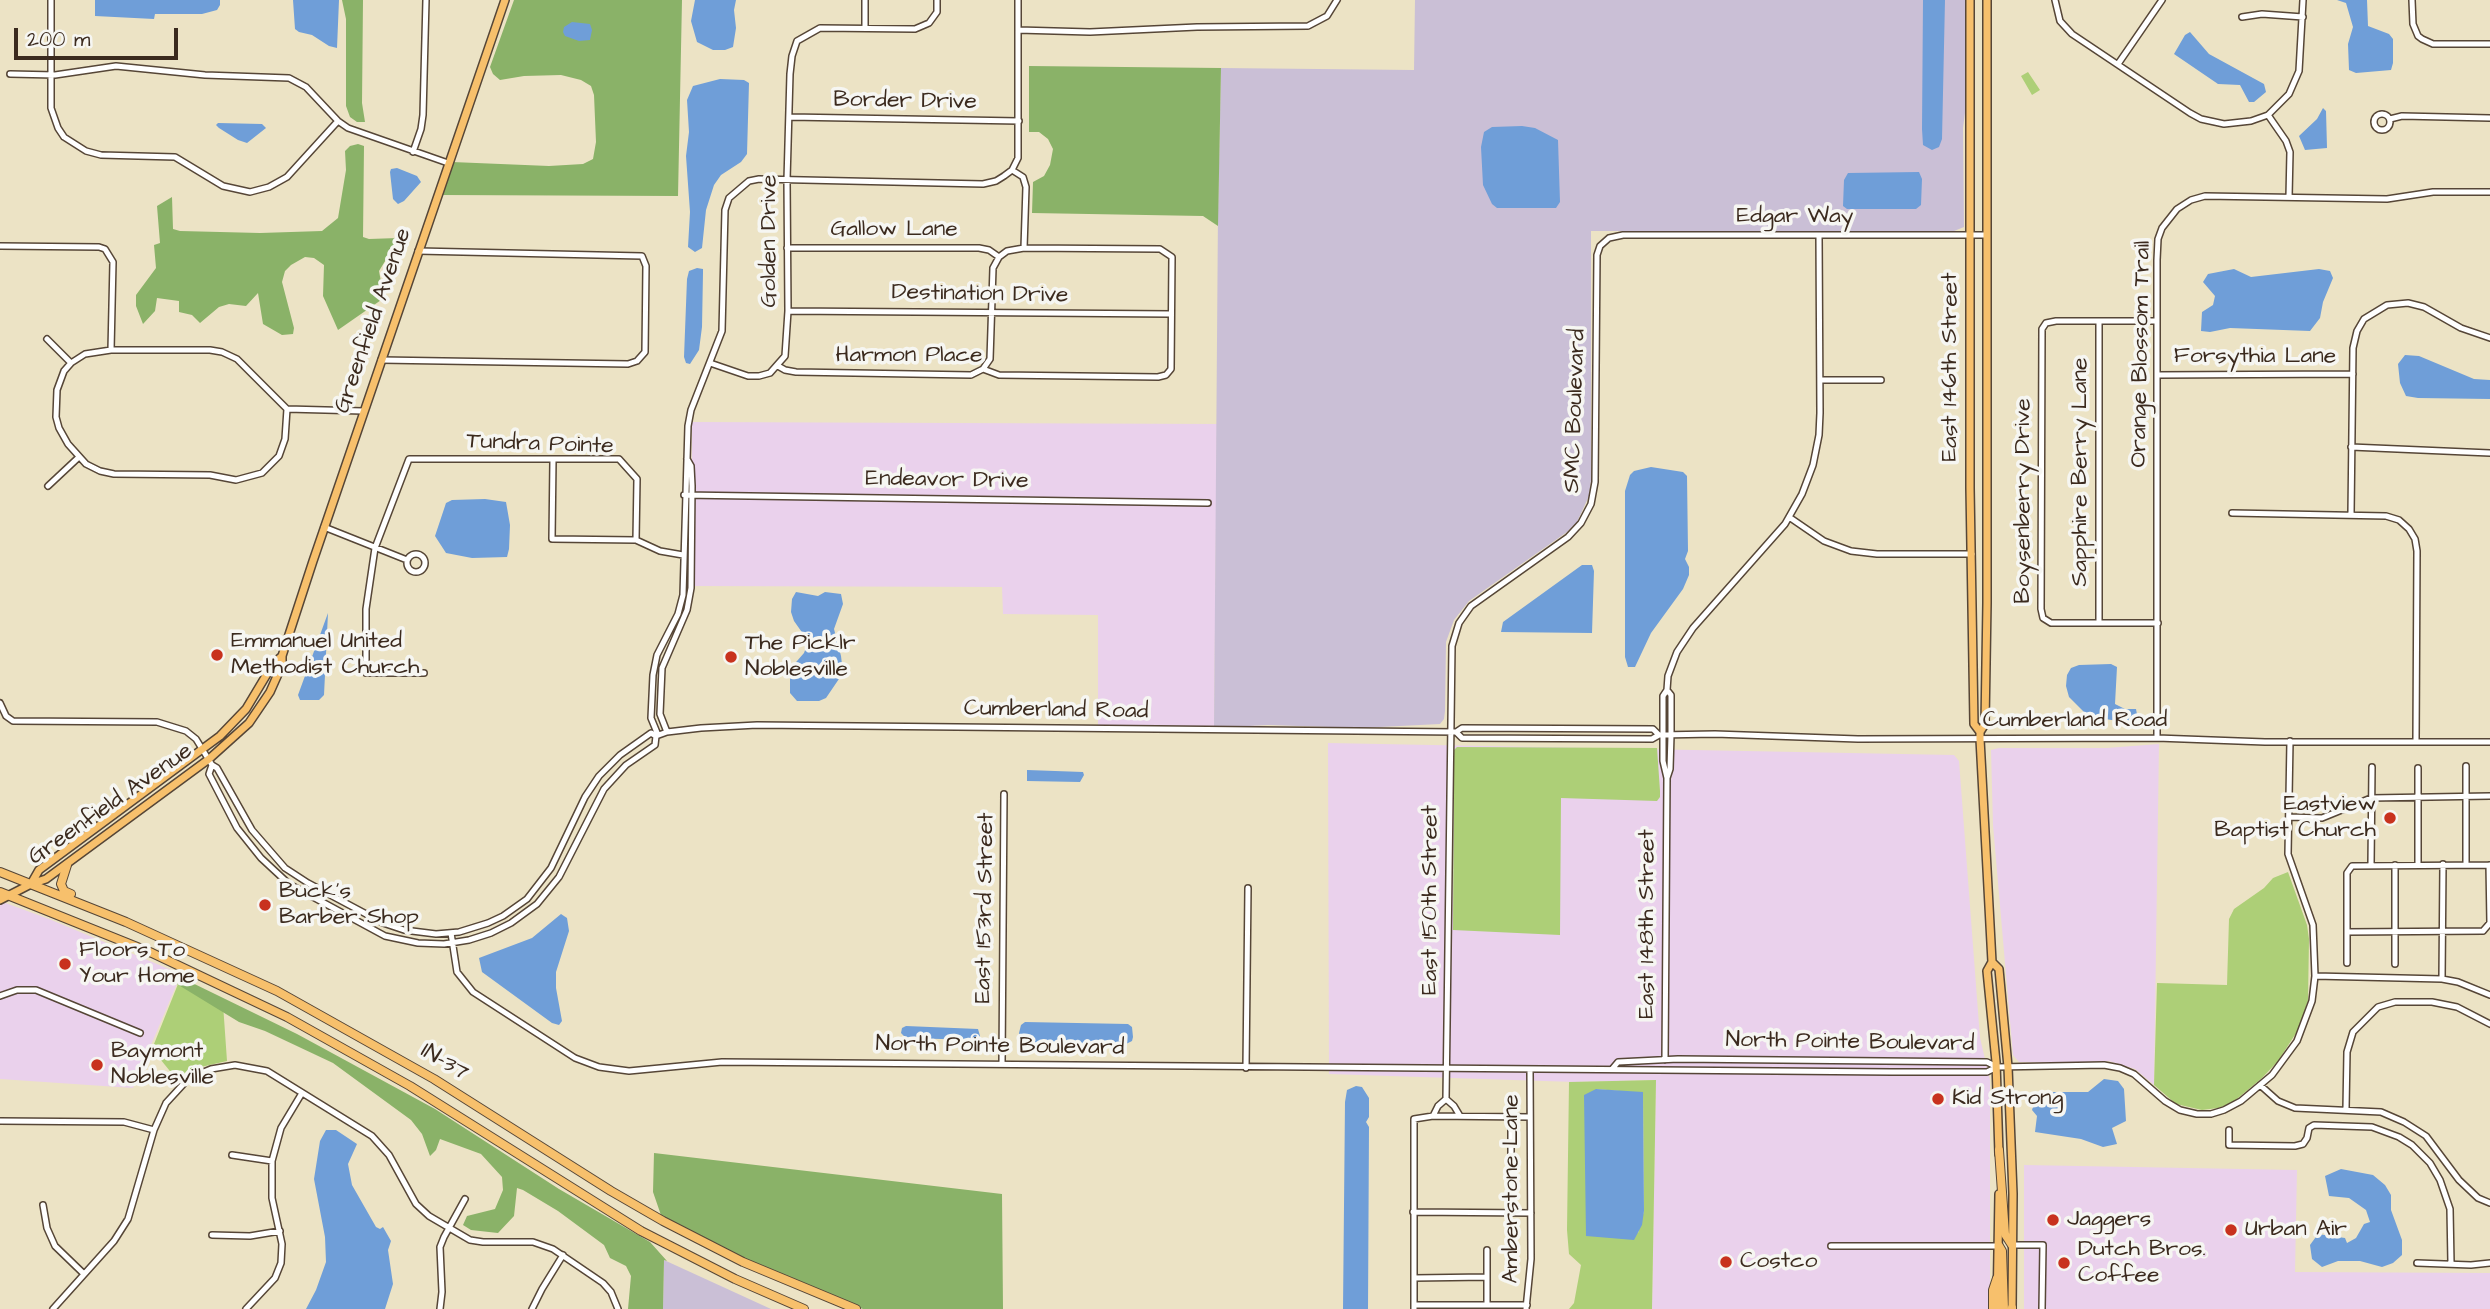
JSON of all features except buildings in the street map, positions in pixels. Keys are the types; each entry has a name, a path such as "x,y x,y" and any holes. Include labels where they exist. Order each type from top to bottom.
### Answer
{"highway":[{"path":"66,865 61,881 64,891 174,938 188,948"},
{"name":"IN-37","path":"0,872 188,948 277,991 392,1054 663,1221 743,1262 856,1309"},
{"name":"IN-37","path":"3,895 152,953 287,1017 400,1080 641,1231 726,1275 804,1309"},
{"path":"1999,1150 2005,1234 2012,1245"},
{"path":"1999,1246 2003,1251 2004,1309"},
{"path":"1995,1309 1993,1290 1997,1278"}],"main road":[{"name":"Greenfield Avenue","path":"3,895 46,879 210,762 253,718 276,680 363,411 505,0"},
{"name":"East 146th Street","path":"1970,0 1969,235 1974,724 1980,736 1992,961 1987,971 1997,1067 1997,1278"},
{"name":"East 146th Street","path":"1980,736 1985,724 1987,603 1987,0"},
{"name":"Greenfield Avenue","path":"31,884 39,870 203,750 240,717 259,691 273,664 282,656"},
{"name":"East 146th Street","path":"1992,961 1999,969 2008,1067 2012,1309"}],"street":[{"path":"51,0 51,108 64,137 77,147 101,155 175,157 223,186 241,191 260,190 279,183 338,121"},
{"path":"413,152 423,115 425,0"},
{"path":"865,0 865,27 915,29 929,23 937,12 937,0"},
{"path":"657,735 651,718 653,675 657,655 681,602 689,419 722,331 725,210 729,198 749,181 983,184 996,181 1012,170 1018,158 1018,0"},
{"path":"1018,30 1090,32 1308,26 1327,16 1338,0"},
{"path":"2055,0 2057,13 2065,28 2190,113 2213,123 2238,124 2268,115 2282,103 2297,80 2303,0"},
{"path":"2412,0 2413,24 2418,36 2433,44 2490,44"},
{"path":"2118,64 2159,1"},
{"path":"2242,17 2262,14 2303,17"},
{"name":"Golden Drive","path":"778,366 785,356 788,311 787,180 792,56 797,41 820,28 865,27"},
{"path":"10,74 50,75 116,66 214,76 280,77 306,87 338,121 355,131 448,163"},
{"path":"2268,115 2286,141 2290,152 2289,197"},
{"path":"2390,119 2402,116 2490,118"},
{"name":"Border Drive","path":"790,117 1019,121"},
{"path":"1012,170 1023,177 1026,187 1024,248"},
{"name":"Orange Blossom Trail","path":"2157,738 2158,239 2169,218 2191,200 2204,197 2388,199 2433,192 2490,192"},
{"name":"Edgar Way","path":"1606,240 1623,235 1986,235"},
{"path":"1667,690 1673,661 1686,637 1789,517 1807,484 1816,455 1819,426 1819,235"},
{"name":"SMC Boulevard","path":"1453,732 1451,653 1459,623 1477,601 1568,537 1581,523 1591,504 1595,482 1597,256 1600,246 1606,240"},
{"path":"0,246 105,249 113,262 111,350"},
{"name":"Gallow Lane","path":"788,247 979,248 989,250 999,257"},
{"path":"983,369 992,353 993,268 999,257 1007,251 1024,248 1160,249 1172,257 1171,314"},
{"path":"381,360 634,363 645,352 646,266 644,259 638,255 418,251"},
{"path":"2351,514 2353,348 2357,331 2370,314 2387,304 2408,303 2424,307 2461,328 2490,338"},
{"name":"Destination Drive","path":"788,311 1171,314"},
{"name":"Harmon Place","path":"778,366 796,372 971,375 983,369 999,375 1158,377 1166,375 1171,369 1171,314"},
{"name":"Boysenberry Drive","path":"2099,321 2058,321 2044,325 2040,334 2041,609 2043,618 2051,623 2158,623"},
{"path":"2099,321 2157,321"},
{"name":"Sapphire Berry Lane","path":"2099,321 2099,623"},
{"path":"47,339 71,363"},
{"path":"287,409 285,439 279,456 268,469 243,479 210,475 114,474 93,468 79,457 63,437 57,417 59,383 71,363 85,354 111,350 222,352 247,366 287,409 363,411"},
{"path":"710,363 748,376 770,373 778,366"},
{"name":"Forsythia Lane","path":"2157,375 2353,374"},
{"path":"1820,380 1881,380"},
{"path":"2351,447 2490,453"},
{"path":"48,486 79,457"},
{"name":"Tundra Pointe","path":"375,548 409,459 619,459 637,479 636,540"},
{"path":"667,732 660,714 661,676 664,661 684,618 690,596 692,495 691,466 687,459"},
{"path":"553,460 552,539 636,540 660,551 683,555"},
{"name":"Endeavor Drive","path":"684,495 1208,503"},
{"path":"2232,513 2394,517 2409,529 2416,544 2416,740"},
{"path":"1789,517 1824,541 1852,551 1870,554 1972,554"},
{"path":"324,527 407,560"},
{"path":"375,548 366,609 366,673 424,673"},
{"name":"East 148th Street","path":"1664,1070 1667,778 1670,769 1671,735 1671,695 1667,690 1663,696 1661,735 1663,766 1667,778"},
{"name":"Cumberland Road","path":"0,704 6,716 13,721 166,723 186,731 196,739 210,762 217,768 252,830 275,858 295,875 373,919 393,927 423,933 451,933 488,923 527,899 551,868 598,776 631,746 651,733 657,735 757,725 1453,732 1462,728 1653,729 1661,735"},
{"name":"Cumberland Road","path":"1453,732 1462,738 1652,739 1661,735 1980,736 2490,742"},
{"name":"East 150th Street","path":"1446,1099 1453,732"},
{"name":"Cumberland Road","path":"210,762 209,774 237,828 261,859 289,884 386,936 418,943 452,943 491,933 512,923 537,904 559,877 604,789 625,765 655,745 657,735"},
{"path":"1997,1067 2115,1066 2134,1074 2171,1105 2197,1114 2229,1108 2260,1085 2283,1061 2302,1031 2312,1001 2315,976 2313,925 2288,853 2290,741"},
{"path":"2466,766 2466,865"},
{"path":"2371,865 2372,767"},
{"path":"2418,768 2418,864"},
{"name":"East 153rd Street","path":"1002,1064 1004,794"},
{"path":"2289,817 2322,818 2371,798 2490,796"},
{"path":"2442,864 2442,979"},
{"path":"2347,932 2480,933 2487,929 2490,923 2490,865 2354,865 2347,873 2347,932 2347,963"},
{"path":"2395,865 2395,964"},
{"path":"1246,1068 1248,888"},
{"name":"North Pointe Boulevard","path":"451,933 457,972 473,992 575,1058 599,1067 629,1071 722,1062 1987,1072 1997,1067"},
{"path":"2315,976 2442,979 2458,982 2490,995"},
{"path":"0,996 17,990 36,990 139,1033"},
{"path":"2346,1109 2347,1052 2353,1032 2378,1007 2395,1002 2432,1002 2458,1007 2490,1024"},
{"name":"North Pointe Boulevard","path":"1613,1068 1618,1062 1665,1059 1987,1062 1997,1067"},
{"path":"52,1309 114,1241 128,1219 166,1103 194,1076 221,1067 241,1065 259,1068 377,1140 389,1155 416,1204 429,1216 470,1240 533,1242 546,1246 603,1283 611,1292 618,1309"},
{"name":"Amberstone Lane","path":"1527,1307 1531,1270 1530,1070"},
{"path":"2260,1085 2278,1101 2295,1108 2381,1112 2404,1122 2426,1136 2459,1180 2478,1198 2490,1203"},
{"path":"246,1309 278,1273 283,1251 272,1198 272,1161 281,1128 302,1093"},
{"path":"1433,1116 1438,1106 1446,1099 1460,1116"},
{"path":"1527,1307 1414,1307 1413,1124 1418,1118 1433,1116 1530,1117"},
{"name":"Amberstone Lane","path":"1511,1117 1511,1213"},
{"path":"0,1121 124,1122 155,1130"},
{"path":"2229,1130 2229,1145 2295,1146 2303,1144 2309,1128 2314,1125 2372,1127 2406,1141 2430,1163 2443,1189 2450,1209 2451,1263"},
{"path":"232,1155 272,1161"},
{"path":"440,1309 442,1241 465,1199"},
{"path":"43,1205 47,1228 55,1246 84,1274"},
{"path":"1413,1212 1531,1213"},
{"path":"212,1235 250,1236 280,1231"},
{"path":"2012,1245 2043,1245 2042,1309"},
{"path":"1831,1246 1999,1246"},
{"path":"1487,1250 1487,1305"},
{"path":"532,1309 563,1255"},
{"path":"2417,1263 2490,1263"},
{"path":"1414,1278 1487,1277"}],"shaded area":[{"path":"1415,0 1967,0 1966,105 1963,128 1964,227 1954,231 1591,231 1589,496 1577,522 1567,532 1469,601 1454,620 1446,642 1444,719 1440,724 1360,728 1268,725 1214,728 1221,68 1414,70"},
{"path":"692,422 1217,424 1214,728 1098,728 1098,615 1003,614 1002,587 691,586"},
{"path":"1328,743 1954,755 1959,761 1980,1038 1990,1080 1990,1309 1652,1309 1656,1080 1575,1082 1329,1074"},
{"path":"2159,744 2154,1085 2135,1069 2109,1061 2019,1062 2013,1055 1993,825 1991,750 2107,748"},
{"path":"0,901 181,974 133,1088 0,1079"},
{"path":"2024,1165 2297,1170 2295,1272 2490,1273 2490,1309 2024,1309"},
{"path":"664,1260 771,1309 663,1309"}],"green space":[{"path":"342,0 363,0 362,103 365,122 357,122 350,117 346,106 346,19"},
{"path":"514,0 682,0 678,196 441,195 452,162 549,166 583,164 593,159 596,142 594,95 591,86 581,80 561,75 500,80 493,74 490,67"},
{"path":"1029,66 1221,68 1218,226 1203,216 1032,213 1033,182 1044,176 1050,165 1053,149 1048,139 1039,132 1029,132"},
{"path":"2028,72 2040,90 2032,95 2021,76"},
{"path":"358,144 364,146 363,237 398,238 397,251 390,253 379,271 384,298 338,330 323,296 324,265 314,258 305,257 285,271 282,282 294,328 293,334 282,335 263,324 258,293 246,306 229,304 219,307 200,323 192,315 179,312 179,301 157,298 155,311 143,324 136,306 136,295 156,268 154,245 160,243 157,206 172,197 173,229 180,231 322,231 338,218 346,170 345,151"},
{"path":"1457,747 1657,748 1660,797 1657,801 1561,798 1560,935 1453,930 1454,750"},
{"path":"2288,872 2307,925 2309,939 2308,1000 2300,1027 2278,1061 2232,1103 2202,1110 2176,1104 2154,1085 2157,983 2227,985 2229,919 2234,909 2264,888 2273,878"},
{"path":"176,975 297,1034 435,1109 559,1189 650,1242 667,1261 664,1260 663,1309 628,1309 631,1276 626,1266 610,1258 604,1245 558,1211 523,1190 517,1188 514,1216 498,1233 471,1230 463,1225 467,1216 495,1209 503,1190 502,1177 481,1154 440,1139 436,1150 430,1156 422,1134 411,1120 333,1063 265,1031 239,1022 172,981"},
{"path":"178,984 223,1004 227,1061 201,1067 178,1081 152,1049"},
{"path":"1656,1080 1652,1309 1569,1309 1574,1303 1581,1265 1569,1254 1567,1230 1569,1082","holes":["1596,1089 1643,1093 1644,1211 1638,1233"]},
{"path":"654,1153 1002,1194 1003,1309 863,1309 812,1292 663,1221 653,1192"}],"water":[{"path":"95,0 220,0 220,5 217,10 202,14 155,14 154,19 95,16"},
{"path":"293,0 339,0 337,48 295,29"},
{"path":"695,0 736,0 733,47 713,50 697,42 691,21"},
{"path":"1923,0 1945,0 1942,139 1939,147 1932,150 1923,145 1922,129"},
{"path":"2337,0 2367,0 2368,26 2389,34 2393,39 2391,70 2356,73 2349,70 2348,44 2353,27 2346,3"},
{"path":"572,22 590,24 590,40 579,41 565,36 564,27"},
{"path":"2190,32 2209,54 2264,84 2266,92 2254,102 2249,102 2240,85 2218,84 2174,54 2185,35"},
{"path":"720,79 744,80 749,83 747,154 741,162 721,175 714,185 706,210 702,248 695,252 688,247 690,212 686,156 689,132 687,100 693,86"},
{"path":"2323,108 2326,111 2327,148 2305,150 2299,136 2317,119"},
{"path":"262,124 266,128 247,143 219,128 216,125"},
{"path":"1492,127 1535,128 1558,140 1560,202 1556,208 1497,208 1492,204 1483,185 1481,147 1484,132"},
{"path":"397,168 417,176 421,182 398,204 393,199 390,172 391,169"},
{"path":"1919,172 1922,179 1921,205 1916,209 1847,209 1843,206 1844,180 1848,173"},
{"path":"703,269 702,327 699,350 690,364 686,363 684,357 687,279 689,271"},
{"path":"2234,269 2251,277 2319,269 2330,271 2333,278 2320,318 2310,331 2230,328 2201,331 2202,312 2213,305 2215,296 2203,282 2208,274"},
{"path":"2405,355 2419,356 2474,379 2490,380 2490,399 2406,396 2400,383 2398,364"},
{"path":"1651,467 1683,472 1687,476 1688,551 1685,559 1689,575 1683,589 1651,633 1635,667 1628,667 1625,657 1625,491 1634,471"},
{"path":"485,499 506,502 510,525 507,557 472,558 446,553 435,536 446,503 452,500"},
{"path":"1582,565 1592,565 1594,571 1592,633 1501,632 1503,622"},
{"path":"796,592 818,596 825,592 841,594 843,604 834,629 843,673 826,698 819,701 797,701 790,693 790,669 804,653 807,645 806,638 791,612 792,599"},
{"path":"328,613 324,695 319,700 300,700 298,695"},
{"path":"2111,664 2117,667 2115,704 2125,709 2136,709 2138,720 2129,723 2088,716 2069,697 2066,686 2071,668 2079,665"},
{"path":"1027,770 1083,772 1084,775 1080,782 1027,781"},
{"path":"561,914 567,918 569,931 556,972 562,1021 559,1025 552,1023 482,972 479,958 532,938"},
{"path":"1025,1022 1128,1024 1132,1027 1133,1037 1132,1041 1126,1044 1026,1044 1019,1033"},
{"path":"906,1026 978,1029 980,1036 976,1040 906,1038 901,1033"},
{"path":"2104,1079 2118,1081 2124,1089 2126,1121 2112,1128 2117,1144 2103,1147 2081,1139 2035,1132 2037,1116 2032,1110 2038,1092 2088,1092"},
{"path":"1356,1086 1362,1087 1369,1098 1369,1117 1366,1122 1369,1127 1368,1309 1343,1309 1345,1102 1347,1090"},
{"path":"1596,1089 1643,1092 1644,1211 1642,1225 1634,1240 1586,1236 1584,1095"},
{"path":"326,1130 336,1130 357,1144 348,1164 352,1185 376,1227 383,1227 391,1241 388,1250 393,1284 385,1309 306,1309 326,1262 325,1237 314,1179 320,1141"},
{"path":"2341,1169 2373,1175 2385,1185 2391,1195 2391,1210 2402,1240 2402,1255 2393,1263 2382,1267 2360,1261 2338,1261 2322,1267 2312,1259 2310,1245 2318,1234 2345,1238 2347,1243 2356,1238 2364,1224 2370,1222 2366,1210 2349,1198 2329,1196 2325,1176"}],"place":[{"name":"Emmanuel United Methodist Church","path":"217,655"},
{"name":"The Picklr Noblesville","path":"731,657"},
{"name":"Eastview Baptist Church","path":"2390,818"},
{"name":"Buck's Barber Shop","path":"265,905"},
{"name":"Floors To Your Home","path":"65,964"},
{"name":"Baymont Noblesville","path":"97,1065"},
{"name":"Kid Strong","path":"1938,1099"},
{"name":"Jaggers","path":"2053,1220"},
{"name":"Urban Air","path":"2231,1230"},
{"name":"Costco","path":"1726,1262"},
{"name":"Dutch Bros. Coffee","path":"2064,1263"}]}
